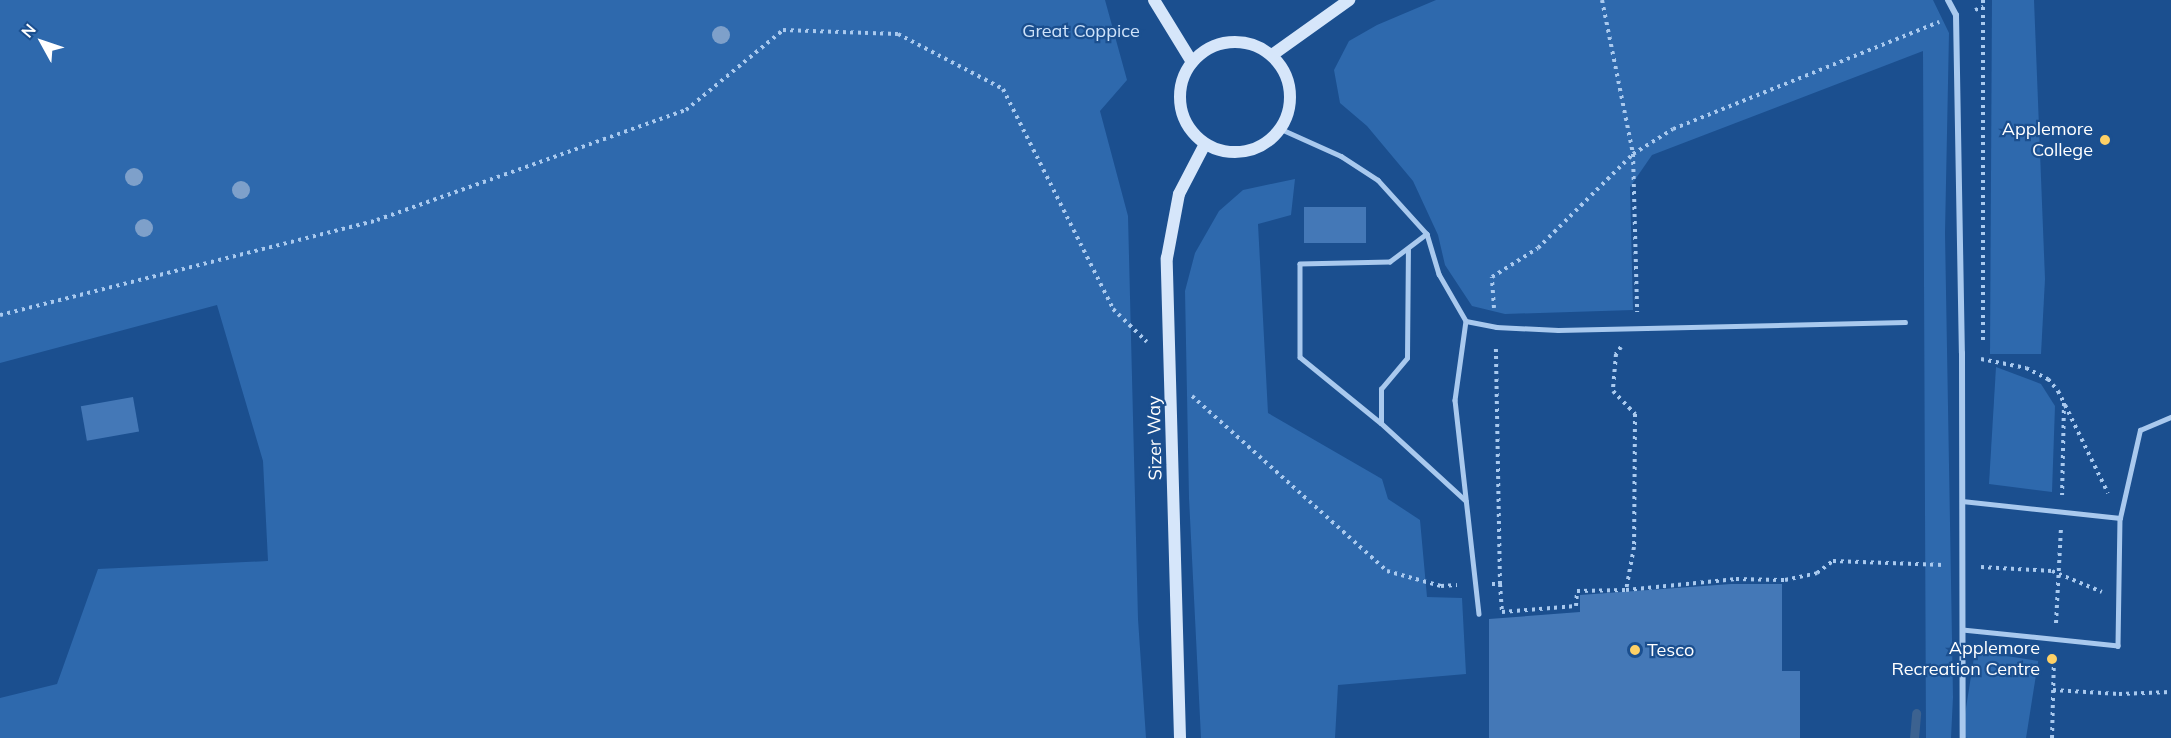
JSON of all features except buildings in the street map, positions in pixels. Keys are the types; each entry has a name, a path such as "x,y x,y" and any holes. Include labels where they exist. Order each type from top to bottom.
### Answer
{"street":[{"path":"1154,0 1192,62"},
{"path":"1272,55 1349,0"},
{"path":"1948,0 1956,15 1963,738"},
{"path":"1239,42 1256,46 1272,55 1282,67 1289,82 1291,98 1288,114 1281,129 1269,141 1254,150 1238,153 1220,151 1205,144 1191,132 1182,115 1179,97 1183,78 1192,62 1205,50 1222,43 1239,42"},
{"name":"Sizer Way","path":"1180,738 1167,258 1179,194 1205,144"}],"lane":[{"path":"1281,129 1341,156 1378,180 1427,234 1438,274 1466,321 1455,400 1479,614"},
{"path":"1427,234 1390,262 1300,264 1300,357 1381,423 1466,501"},
{"path":"1381,423 1381,389 1407,358 1408,250"},
{"path":"1466,321 1496,327 1558,330 1905,322"},
{"path":"1963,630 2118,646 2120,518 2140,430 2171,417"},
{"path":"1962,501 2120,518"}],"path":[{"path":"1602,0 1633,154 1638,327 1616,354 1613,391 1635,414 1634,547 1626,590"},
{"path":"1982,359 1983,0"},
{"path":"0,315 377,220 686,111 783,30 898,34 1003,89 1113,309 1141,334 1172,377"},
{"path":"2064,403 2120,518"},
{"path":"1500,584 1502,612 1576,606 1576,591 1626,590 1736,579 1785,580 1817,573 1833,561 1963,565 2052,571 2119,599"},
{"path":"2053,690 2119,694 2171,692"}],"green space":[{"name":"Great Coppice","path":"0,0 1105,0 1127,80 1100,111 1128,216 1138,619 1146,738 0,738 0,698 57,684 98,569 268,561 263,461 217,305 0,363"},
{"path":"1436,0 1933,0 1949,33 1945,233 1953,697 1951,738 1926,738 1923,51 1652,155 1630,187 1633,310 1505,314 1472,306 1445,265 1438,235 1413,181 1367,126 1340,103 1334,70 1349,41 1377,25"},
{"path":"1992,0 2034,0 2045,279 2041,354 1990,354"},
{"path":"1295,179 1291,215 1258,224 1268,413 1382,479 1388,499 1420,520 1427,597 1462,598 1466,674 1338,685 1335,738 1201,738 1189,498 1185,291 1195,253 1219,211 1243,190"},
{"path":"1996,367 2041,384 2055,406 2052,492 1989,484"},
{"path":"1975,651 2038,661 2026,738 1961,737"}],"waterway":[{"path":"1914,738 1916,713"}],"place":[{"name":"Applemore College","path":"2105,140"},
{"name":"Tesco","path":"1635,650"},
{"name":"Applemore Recreation Centre","path":"2052,659"}]}
